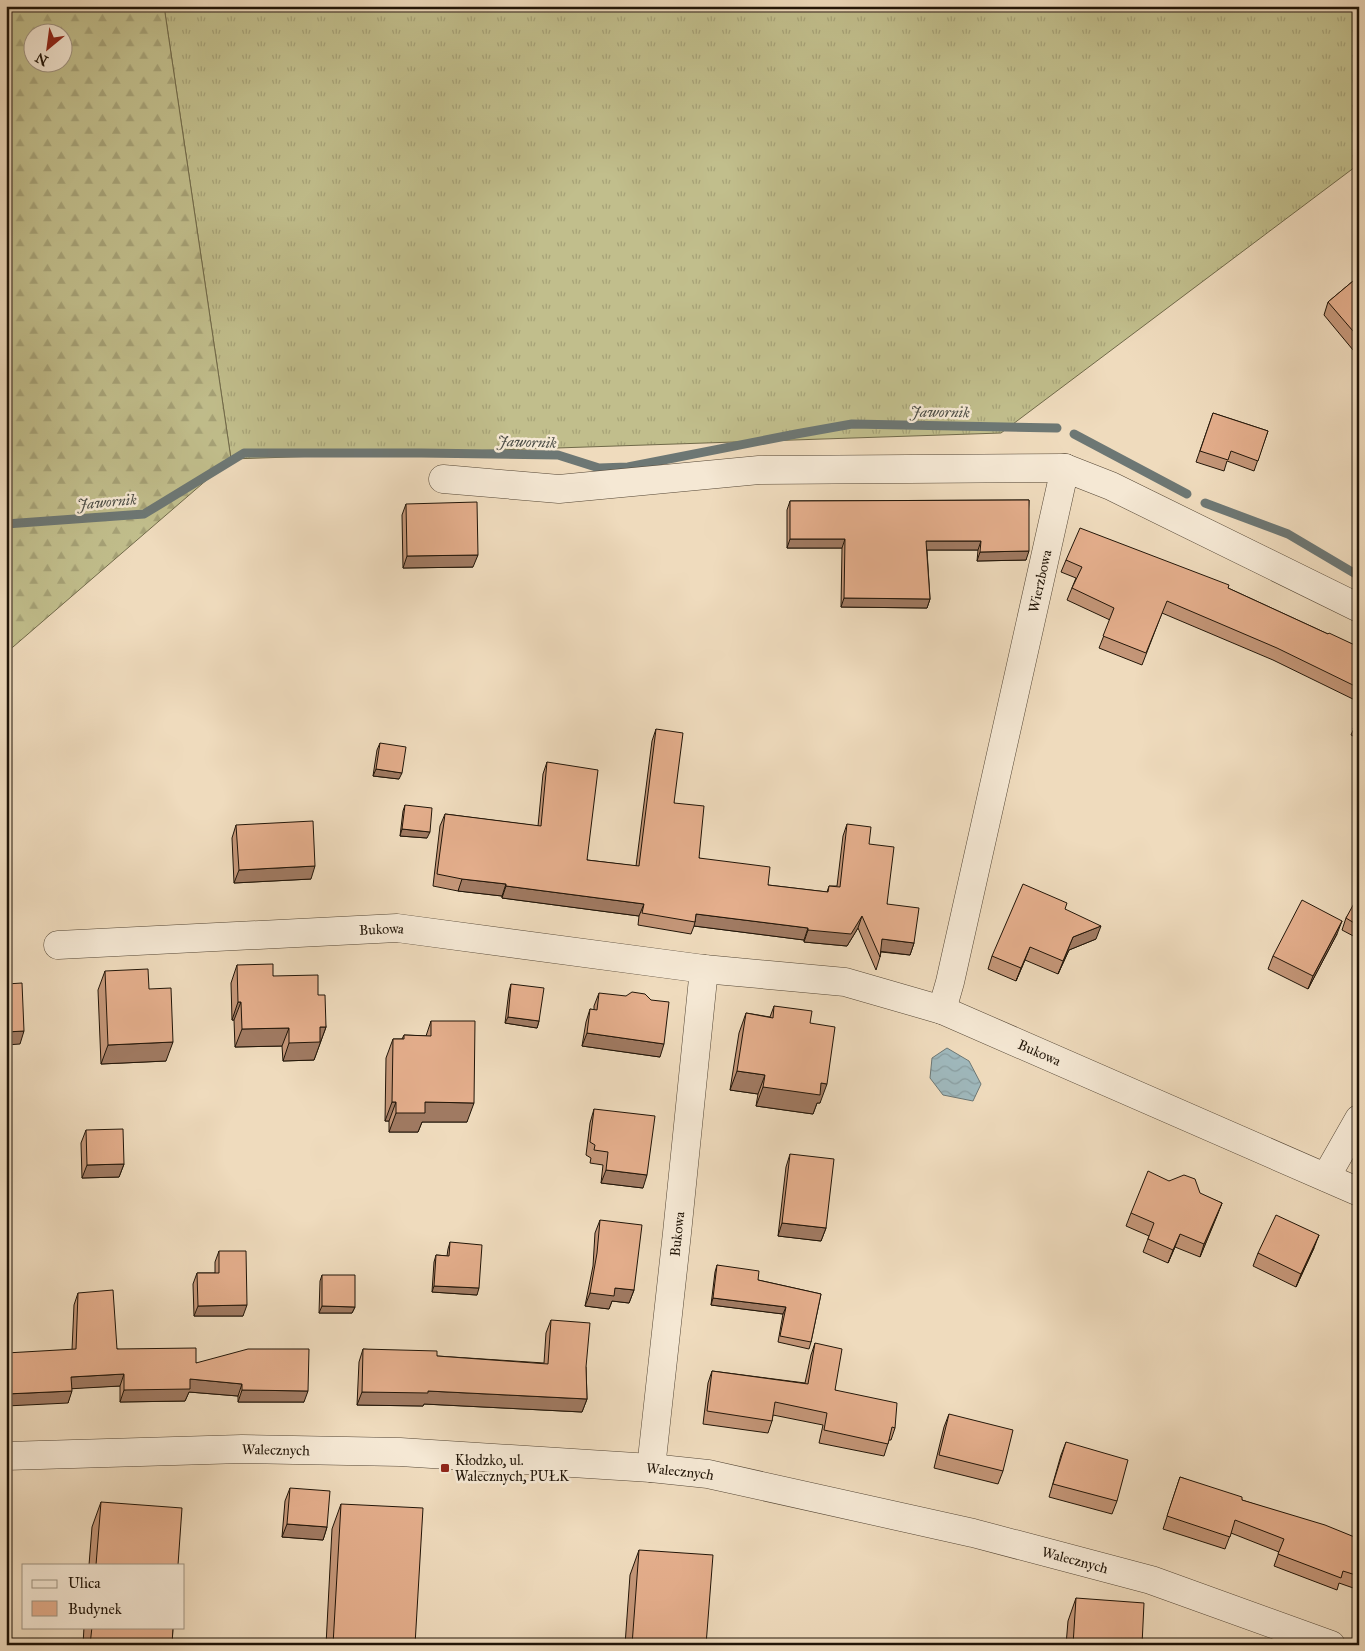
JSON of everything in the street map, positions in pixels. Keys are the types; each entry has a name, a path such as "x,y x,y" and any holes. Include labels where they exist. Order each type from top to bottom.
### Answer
{"street":[{"path":"443,479 560,489 759,470 1065,468 1111,486 1359,608"},
{"name":"Wierzbowa","path":"942,1010 1065,468"},
{"name":"Bukowa","path":"58,945 397,928 704,969 845,982 942,1010 1359,1192"},
{"name":"Bukowa","path":"650,1468 678,1233 704,969"},
{"path":"1326,1178 1359,1119"},
{"name":"Walecznych","path":"6,1456 242,1449 400,1452 650,1468 708,1474 982,1536 1151,1580 1331,1645"}],"green space":[{"path":"6,6 164,6 231,459 6,653"},
{"path":"164,6 1359,6 1359,164 1001,433 231,459"}],"water":[{"path":"947,1048 969,1061 981,1084 973,1101 943,1095 930,1078 932,1058"}],"building":[{"path":"1359,276 1359,338 1328,302"},
{"path":"1213,413 1268,431 1258,461 1231,451 1228,460 1200,451"},
{"path":"1029,500 1029,551 980,552 981,541 926,541 930,599 844,598 845,539 790,539 790,501"},
{"path":"477,502 478,555 407,556 406,504"},
{"path":"1080,528 1229,585 1228,588 1359,647 1359,688 1277,648 1167,601 1146,653 1103,636 1114,608 1072,588 1082,567 1066,560"},
{"path":"1359,717 1359,731 1353,729"},
{"path":"656,729 683,733 674,803 704,806 699,858 770,867 768,885 828,892 829,886 840,887 847,824 871,827 869,844 894,847 887,904 919,908 914,943 882,939 880,957 862,916 851,934 808,930 808,928 696,914 695,922 642,913 644,904 506,886 506,884 437,874 445,814 541,826 547,762 598,770 587,860 639,866"},
{"path":"380,743 406,747 402,773 376,769"},
{"path":"6,787 9,870 6,871"},
{"path":"405,805 432,808 430,832 402,829"},
{"path":"313,821 315,866 239,870 236,825"},
{"path":"1023,884 1067,903 1065,909 1101,926 1073,937 1063,961 1030,947 1021,968 992,956"},
{"path":"1357,898 1359,899 1359,926 1346,918"},
{"path":"1302,900 1342,921 1313,976 1273,956"},
{"path":"273,964 273,976 318,975 318,995 325,995 326,1027 320,1027 320,1042 289,1043 289,1028 242,1029 241,1002 238,1002 237,965"},
{"path":"148,969 149,989 171,988 173,1042 108,1045 105,971"},
{"path":"22,983 24,1031 6,1032 6,984"},
{"path":"511,984 544,988 539,1021 508,1017"},
{"path":"632,992 645,994 651,1000 669,1002 664,1044 587,1033 590,1009 597,1010 599,993 626,996"},
{"path":"774,1006 812,1011 810,1023 835,1027 827,1084 821,1083 820,1095 763,1087 765,1075 737,1071 746,1013 773,1018"},
{"path":"431,1021 475,1021 474,1103 425,1102 425,1113 396,1113 396,1102 392,1102 393,1039 404,1039 404,1035 431,1036"},
{"path":"594,1109 655,1116 647,1175 606,1170 608,1152 594,1150 595,1145 590,1142"},
{"path":"123,1129 124,1164 87,1165 86,1130"},
{"path":"790,1154 834,1159 826,1228 782,1223"},
{"path":"1148,1171 1169,1181 1184,1175 1195,1179 1200,1193 1222,1203 1204,1244 1180,1234 1173,1250 1148,1239 1154,1223 1131,1213"},
{"path":"1276,1215 1319,1235 1301,1274 1258,1253"},
{"path":"600,1220 642,1225 634,1290 615,1288 614,1296 590,1293 597,1253"},
{"path":"450,1242 482,1245 479,1288 434,1286 436,1255 449,1256"},
{"path":"219,1251 246,1251 247,1305 198,1306 197,1273 219,1273"},
{"path":"717,1265 759,1271 758,1280 821,1294 811,1342 780,1336 786,1307 713,1298"},
{"path":"322,1275 355,1275 355,1307 322,1306"},
{"path":"113,1290 117,1349 196,1348 196,1363 248,1349 309,1349 308,1391 242,1390 242,1384 190,1379 190,1389 124,1390 124,1374 71,1377 72,1391 6,1394 6,1353 76,1349 78,1293"},
{"path":"551,1320 590,1323 586,1367 587,1399 428,1391 428,1393 362,1392 363,1349 437,1351 437,1356 548,1364"},
{"path":"815,1343 842,1349 835,1390 897,1403 895,1428 892,1427 888,1444 824,1430 827,1413 775,1402 772,1421 707,1411 712,1371 808,1384"},
{"path":"949,1414 1013,1430 1003,1471 939,1455"},
{"path":"1066,1442 1128,1460 1117,1501 1053,1484"},
{"path":"1180,1477 1242,1497 1242,1500 1325,1525 1357,1538 1359,1537 1359,1576 1343,1571 1341,1578 1278,1554 1284,1539 1235,1520 1230,1537 1167,1516"},
{"path":"290,1488 330,1491 327,1527 287,1524"},
{"path":"101,1502 182,1508 178,1564 96,1564"},
{"path":"341,1504 423,1508 415,1645 333,1645"},
{"path":"639,1550 713,1555 706,1645 632,1645"},
{"path":"1076,1598 1144,1603 1142,1645 1073,1645"},
{"path":"92,1628 173,1628 172,1645 90,1645"}],"waterway":[{"name":"Jawornik","path":"6,524 144,514 244,453 558,455 599,468 628,467 852,424 1057,428"},
{"name":"Jawornik","path":"1074,434 1187,494"},
{"name":"Jawornik","path":"1205,503 1288,534 1359,576"}],"place":[{"name":"Kłodzko, ul. Walecznych, PUŁK","path":"445,1468"}]}
